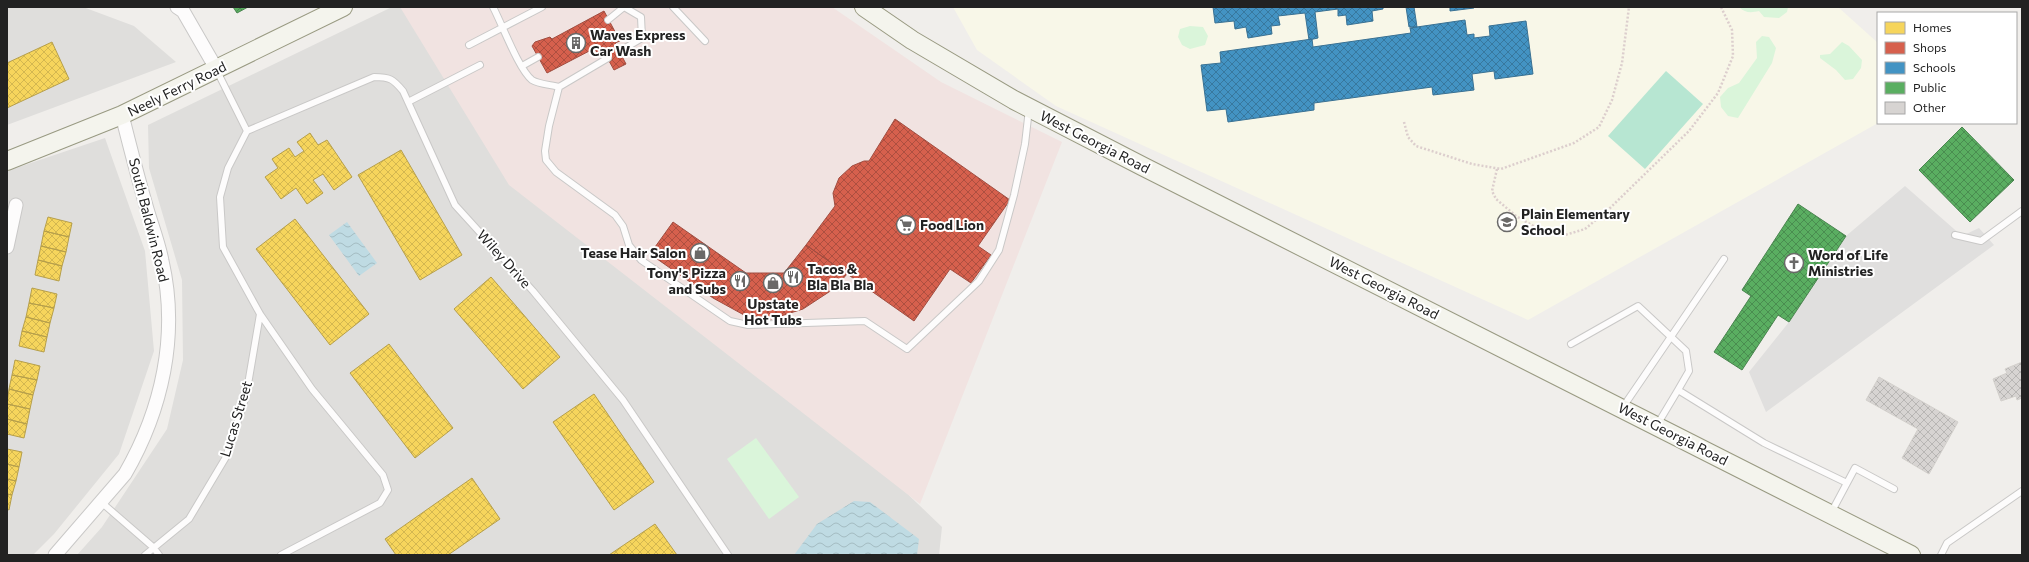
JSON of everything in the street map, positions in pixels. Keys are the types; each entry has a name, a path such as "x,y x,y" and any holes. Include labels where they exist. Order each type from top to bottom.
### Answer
{"main road":[{"name":"Neely Ferry Road","path":"7,161 122,115 217,70 343,7"},
{"name":"West Georgia Road","path":"864,7 942,58 1029,107 1911,555"}],"street":[{"path":"177,7 184,11 217,70"},
{"name":"South Baldwin Road","path":"55,555 124,474 148,430 159,396 164,371 169,330 168,298 162,261 122,115"},
{"path":"7,247 16,205"}],"lane":[{"path":"493,7 504,27 517,60 532,80 559,87"},
{"path":"469,45 542,7"},
{"path":"673,7 705,41"},
{"path":"608,20 624,8 641,17 642,38 620,51"},
{"path":"522,66 538,57"},
{"path":"608,58 559,87 549,126 545,151 546,160 556,172 615,215 623,226 629,245 641,260 730,321 748,325 865,321 907,349 979,281 999,250 1014,195 1025,144 1029,107"},
{"path":"408,102 480,65"},
{"path":"217,70 248,131 228,168 220,197 223,247 260,314 312,389 383,475 388,490 380,503 281,555"},
{"name":"Wiley Drive","path":"248,131 374,77 388,77 396,82 408,102 455,206 533,291 623,400 728,555"},
{"path":"1955,235 1981,241 2022,211"},
{"path":"1622,408 1724,259"},
{"path":"1572,344 1638,306 1671,336 1686,351 1689,371 1656,426"},
{"name":"Lucas Street","path":"145,555 189,519 226,457 246,396 260,314"},
{"path":"1678,390 1764,442 1847,483"},
{"path":"1831,514 1855,468 1894,489"},
{"path":"1942,555 1947,543 2022,491"},
{"path":"101,502 153,547 159,555"}],"path":[{"path":"1404,122 1408,136 1416,146 1472,164 1501,170 1574,143 1598,126 1612,100 1622,64 1629,7"},
{"path":"1497,169 1492,190 1496,199 1516,216 1542,231 1565,235 1585,229 1608,210 1689,131 1718,93 1733,56 1732,30 1721,7"}],"shaded area":[{"path":"7,7 83,7 134,26 176,62 7,125"},
{"path":"392,7 400,7 942,527 939,555 77,555 102,527 167,429 183,360 182,280 149,168 148,125"},
{"path":"400,7 832,7 941,82 1062,142 920,504 509,185"},
{"name":"Plain Elementary School","path":"953,7 1838,7 1877,42 1877,124 1528,320 1056,106 977,50"},
{"path":"105,138 145,251 154,351 119,454 54,534 33,555 7,555 7,171"},
{"path":"1905,186 1962,236 1979,228 1994,245 1766,412 1749,372 1789,322 1846,236"}],"green space":[{"path":"1739,7 1788,7 1787,12 1779,18 1764,17 1759,11 1748,12"},
{"path":"1190,26 1203,27 1208,36 1205,45 1190,49 1182,45 1178,37 1180,29"},
{"path":"1762,36 1769,37 1776,48 1772,63 1738,118 1728,116 1721,107 1720,97 1728,88 1739,83 1757,58 1756,42"},
{"path":"1842,42 1849,46 1862,60 1861,68 1853,79 1845,80 1836,70 1820,58 1820,55 1830,54"},
{"path":"1666,71 1703,104 1645,169 1608,136"},
{"path":"756,438 799,497 769,519 727,459"}],"water":[{"path":"347,222 377,263 359,276 329,235"},
{"path":"854,501 870,502 919,539 917,555 794,555 817,524"}],"building: Homes":[{"path":"52,42 69,79 7,108 7,63"},
{"path":"310,133 318,145 327,140 352,177 334,190 323,174 313,180 323,193 307,204 296,188 281,199 265,177 278,168 272,159 289,148 295,157 304,151 297,142"},
{"path":"401,150 462,255 420,280 358,175"},
{"path":"48,217 72,223 69,237 44,231"},
{"path":"295,219 369,314 330,345 256,249"},
{"path":"44,231 69,237 66,252 41,246"},
{"path":"41,246 66,252 62,266 38,260"},
{"path":"38,260 62,266 59,281 35,275"},
{"path":"491,277 560,357 523,389 454,309"},
{"path":"32,288 57,294 54,308 29,303"},
{"path":"29,303 54,308 50,323 26,317"},
{"path":"26,317 50,323 47,337 22,331"},
{"path":"22,331 47,337 44,352 19,346"},
{"path":"389,344 453,428 415,458 350,373"},
{"path":"15,360 40,366 37,380 12,375"},
{"path":"12,375 37,380 33,395 9,389"},
{"path":"9,389 33,395 30,409 7,404"},
{"path":"594,394 654,482 614,510 553,422"},
{"path":"7,404 30,409 27,424 7,419"},
{"path":"7,419 27,424 24,438 7,434"},
{"path":"7,449 22,452 19,467 7,464"},
{"path":"7,464 19,467 16,481 7,479"},
{"path":"472,478 500,519 448,555 396,555 385,539"},
{"path":"7,479 16,481 12,495 7,494"},
{"path":"7,494 12,495 9,510 7,509"},
{"path":"655,524 677,555 609,555"}],"building: Shops":[{"name":"Waves Express Car Wash","path":"604,11 620,41 615,43 626,64 614,70 603,50 597,53 595,48 547,73 532,46 535,42 550,37 552,39"},
{"name":"Food Lion","path":"895,119 1010,200 978,246 991,255 971,283 950,269 914,321 806,245 835,206 833,193 839,178 852,166 864,161 869,161"},
{"path":"673,222 746,273 784,273 806,245 847,274 835,288 803,309 771,319 744,315 713,298 650,254"}],"building: Schools":[{"path":"1213,7 1383,7 1383,9 1372,11 1373,21 1347,25 1346,15 1338,16 1338,9 1315,12 1318,38 1309,40 1305,13 1278,16 1280,25 1271,26 1272,34 1248,38 1246,27 1235,29 1234,21 1215,23"},
{"path":"1406,7 1414,7 1417,27 1409,27"},
{"path":"1450,7 1474,7 1474,8 1450,11"},
{"path":"1465,20 1467,35 1474,34 1474,38 1490,36 1489,26 1526,21 1533,74 1495,79 1494,71 1472,74 1474,90 1433,95 1432,87 1314,103 1314,110 1228,122 1226,109 1207,111 1201,65 1221,63 1220,52 1312,39 1313,47 1411,33 1410,28"}],"building: Public":[{"path":"233,7 248,7 237,13"},
{"path":"1962,127 2014,180 1970,222 1919,170"},
{"name":"Word of Life Ministries","path":"1798,204 1846,236 1789,322 1778,315 1742,370 1714,352 1751,296 1742,290"}],"building: Other":[{"path":"2022,362 2022,398 2017,400 2016,396 2001,401 1993,379 2007,373 2005,369"},
{"path":"1879,377 1958,422 1929,474 1902,458 1918,429 1866,400"}],"place":[{"name":"Waves Express Car Wash","path":"576,43"},
{"name":"Plain Elementary School","path":"1507,222"},
{"name":"Food Lion","path":"906,225"},
{"name":"Tease Hair Salon","path":"700,253"},
{"name":"Word of Life Ministries","path":"1794,263"},
{"name":"Tacos & Bla Bla Bla","path":"793,277"},
{"name":"Tony's Pizza and Subs","path":"740,281"},
{"name":"Upstate Hot Tubs","path":"773,283"}]}
